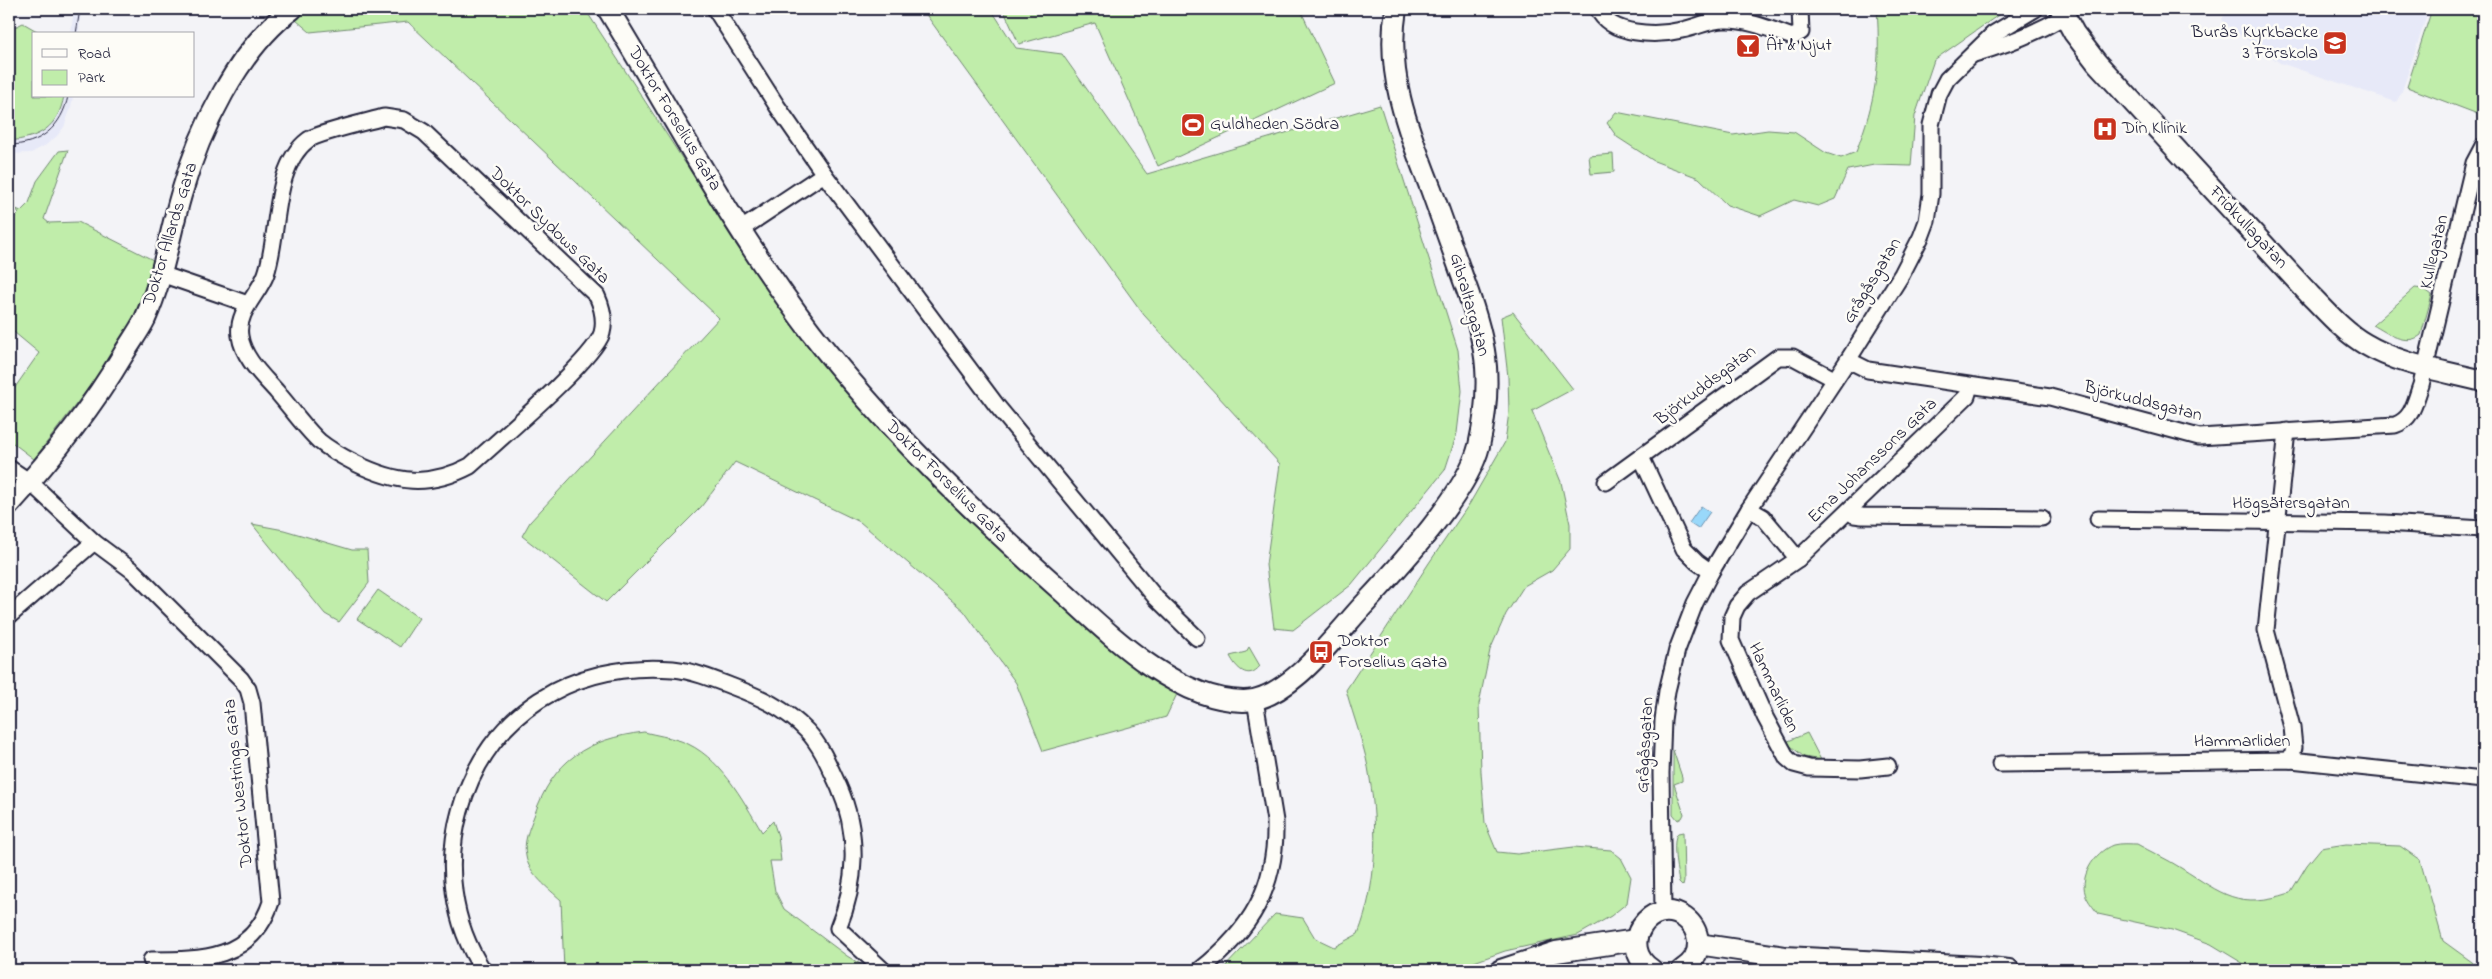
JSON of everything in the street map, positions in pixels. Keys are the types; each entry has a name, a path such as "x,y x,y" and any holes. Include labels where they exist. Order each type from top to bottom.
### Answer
{"street":[{"name":"Doktor Allards Gata","path":"9,505 60,446 116,366 145,319 161,274 181,195 217,105 259,39 292,9"},
{"name":"Doktor Forselius Gata","path":"608,9 740,230 809,329 881,418 948,486 1019,553 1103,628 1165,675 1202,692 1222,698 1243,701 1255,700"},
{"path":"715,9 777,106 824,174 997,406 1156,598 1197,638"},
{"name":"Gibraltargatan","path":"1255,700 1276,691 1322,652 1408,554 1451,500 1477,453 1487,409 1486,364 1472,303 1402,109 1392,49 1396,9"},
{"path":"1598,9 1609,22 1624,29 1668,32 1683,30 1714,20 1728,20 1744,21 1793,38 1801,32 1800,9"},
{"name":"Grågåsgatan","path":"1664,913 1661,773 1665,703 1677,650 1695,602 1749,509 1848,360 1902,274 1921,237 1927,220 1931,194 1931,133 1934,110 1947,79 1993,34 2035,9"},
{"name":"Grågåsgatan","path":"1972,54 2008,44 2044,28 2063,12"},
{"name":"Fridkullagatan","path":"2063,12 2097,63 2323,308 2365,344 2390,356 2483,382"},
{"name":"Doktor Sydows Gata","path":"384,117 404,120 424,132 597,296 602,307 602,332 587,356 470,466 454,475 421,481 395,479 340,456 319,441 255,366 244,349 240,336 240,324 248,304 267,272 288,161 309,139 384,117"},
{"name":"Kullegatan","path":"2426,367 2474,163 2483,146"},
{"path":"740,230 824,174"},
{"path":"161,274 248,304"},
{"name":"Björkuddsgatan","path":"1606,482 1778,357 1793,357 1834,379"},
{"name":"Björkuddsgatan","path":"1848,360 1868,370 2050,397 2199,437 2395,425 2404,422 2410,414 2426,367"},
{"name":"Erna Johanssons Gata","path":"1798,560 1967,396 1970,386"},
{"path":"2287,431 2266,630 2292,727 2294,746 2291,760"},
{"path":"1641,457 1684,548 1697,562 1711,572"},
{"name":"Doktor Westrings Gata","path":"9,468 30,482 94,542 133,571 241,679 248,689 252,703 271,902 266,917 247,939 234,950 220,956 194,960 151,960"},
{"path":"1749,509 1763,517 1798,560"},
{"path":"1850,510 1854,515 1862,516 2042,518"},
{"name":"Högsätersgatan","path":"2098,520 2385,523 2483,529"},
{"path":"9,616 94,542"},
{"name":"Hammarliden","path":"1798,560 1748,593 1737,606 1730,631 1731,640 1741,666 1780,747 1794,764 1809,768 1860,769 1888,766"},
{"path":"483,970 463,927 455,902 452,869 453,843 457,822 474,770 494,740 516,717 543,697 567,684 594,676 648,669 674,669 706,676 760,696 789,715 808,732 825,757 846,802 853,834 854,863 848,905 838,928 883,970"},
{"path":"1200,970 1232,943 1243,930 1260,902 1271,871 1275,840 1274,821 1255,700"},
{"name":"Hammarliden","path":"2000,764 2291,760 2483,780"},
{"path":"1652,970 1640,959 1636,940 1638,932 1648,919 1664,913 1672,913 1688,920 1697,935 1698,944 1693,960 1682,970"},
{"path":"1502,970 1556,952 1636,940"},
{"path":"1698,944 1785,957 2009,970"}],"shaded area":[{"path":"74,9 81,9 79,32 71,32"},
{"name":"Burås Kyrkbacke 3 Förskola","path":"2229,9 2429,9 2401,94 2396,102 2280,63 2225,24 2222,19"},
{"path":"64,98 73,98 64,127 57,136 46,145 31,153 9,154 9,141 30,139 61,111"}],"green space":[{"path":"283,9 585,9 693,175 812,345 902,453 963,516 1096,637 1178,692 1166,717 1043,751 1016,683 964,611 860,522 735,462 701,507 606,602 522,536 530,522 719,318 408,22 310,32"},
{"path":"922,9 991,9 1016,48 1062,54 1147,174 1380,105 1458,350 1462,391 1457,433 1445,470 1351,585 1293,630 1274,628 1266,565 1280,464 1144,315"},
{"name":"Guldheden Södra","path":"1003,9 1300,9 1335,83 1158,166 1095,23 1019,44"},
{"path":"1877,9 2007,9 1934,60 1915,116 1911,166 1874,165 1848,170 1835,199 1818,206 1794,200 1760,216 1727,205 1699,178 1654,161 1617,137 1607,123 1616,112 1733,135 1768,130 1794,132 1826,153 1841,158 1856,152 1868,115 1875,82 1878,47"},
{"path":"2432,9 2478,9 2483,16 2483,116 2407,87"},
{"path":"23,23 39,32 32,32 32,98 63,98 57,116 46,129 20,140 9,141 9,30"},
{"path":"68,150 44,219 49,223 78,222 157,262 133,330 34,459 9,440 9,396 39,353 9,328 9,219 11,221 19,213 16,209 21,211 29,203 37,181 59,151"},
{"path":"1613,154 1614,172 1591,174 1589,156"},
{"path":"2415,288 2424,289 2432,295 2421,335 2409,340 2397,338 2373,325"},
{"path":"1513,312 1573,389 1532,411 1561,482 1570,524 1570,549 1552,570 1524,586 1506,614 1490,650 1479,704 1485,823 1497,852 1517,854 1574,847 1611,850 1621,858 1631,877 1627,903 1611,916 1578,935 1505,951 1474,962 1463,970 1222,970 1275,914 1303,918 1315,938 1334,947 1358,934 1369,897 1375,837 1373,798 1366,757 1346,690 1470,503 1505,442 1509,412 1508,377 1501,317"},
{"path":"252,524 284,530 352,550 367,550 369,583 339,622 325,614"},
{"path":"378,590 419,618 400,647 357,619"},
{"path":"1249,647 1260,666 1256,670 1247,673 1236,665 1230,656 1246,652"},
{"path":"644,732 681,741 707,756 729,779 762,832 773,821 778,836 781,861 770,861 775,891 784,909 847,956 870,970 564,970 561,900 540,880 528,862 525,846 528,831 551,780 562,767 589,747 605,740"},
{"path":"1807,733 1821,760 1804,757 1786,742"},
{"path":"1673,750 1682,777 1682,781 1674,784 1684,814 1678,820 1673,814"},
{"path":"1683,832 1683,886 1679,882 1675,842 1678,833"},
{"path":"2137,844 2220,892 2232,897 2257,900 2290,893 2307,865 2321,848 2346,844 2400,846 2420,860 2443,941 2483,970 2254,970 2211,944 2172,930 2098,914 2084,891 2084,883 2089,867 2100,854 2113,845"}],"water":[{"path":"1701,506 1710,512 1698,529 1689,523"}],"tram line":[{"path":"76,32 80,9"},
{"path":"9,145 30,142 48,132 61,117 67,98"}],"place":[{"name":"Burås Kyrkbacke 3 Förskola","path":"2335,43"},
{"name":"Ät & Njut","path":"1748,46"},
{"name":"Guldheden Södra","path":"1193,125"},
{"name":"Din Klinik","path":"2105,129"},
{"name":"Doktor Forselius Gata","path":"1321,652"}]}
